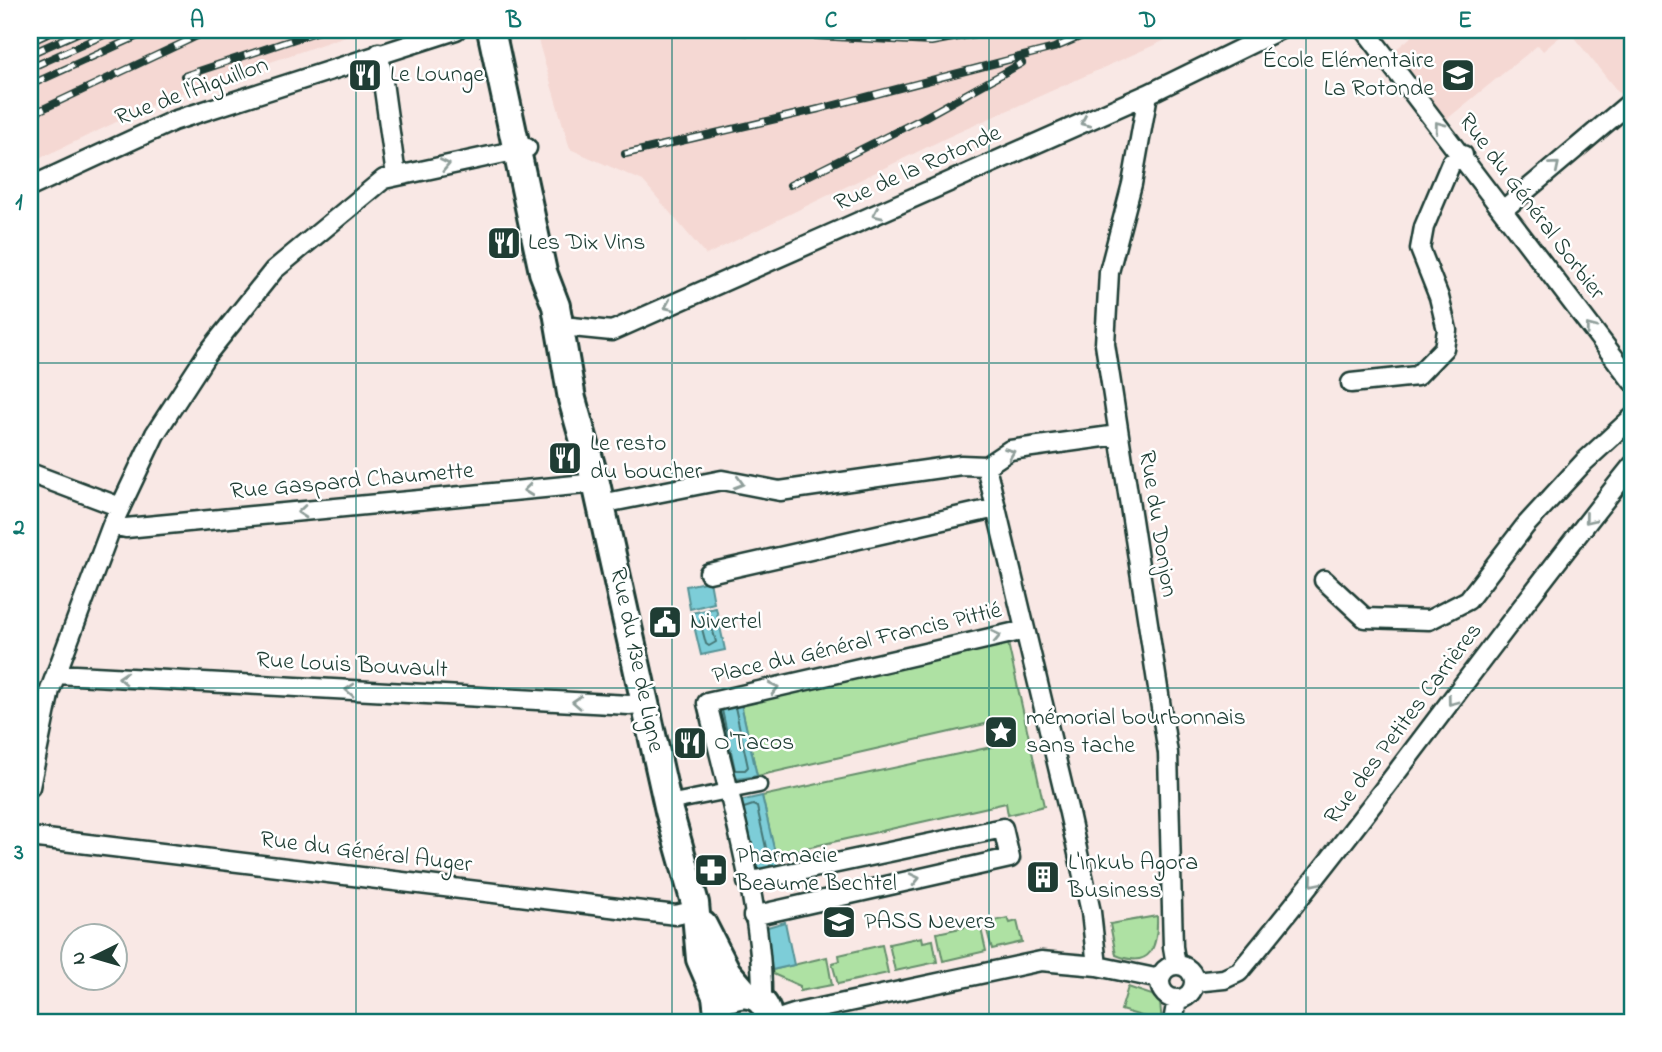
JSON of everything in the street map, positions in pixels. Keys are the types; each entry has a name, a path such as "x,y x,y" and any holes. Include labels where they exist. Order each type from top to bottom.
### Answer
{"main road":[{"name":"Rue du 13e de Ligne","path":"491,30 513,151 532,189 545,253 572,327 580,417 668,803 696,907 727,972 762,1009"},
{"path":"504,30 513,151"},
{"name":"Rue du 13e de Ligne","path":"532,189 543,272 556,306 572,400 580,417"},
{"name":"Rue du 13e de Ligne","path":"696,907 700,959 716,996 719,1022"},
{"path":"719,1022 724,1003 733,997 762,1009"}],"street":[{"name":"Rue de l'Aiguillon","path":"30,187 173,121 456,30"},
{"name":"Rue de la Rotonde","path":"572,327 612,331 1147,94 1279,30"},
{"name":"Rue du Général Sorbier","path":"1365,30 1632,381"},
{"path":"379,53 396,176"},
{"name":"Rue du Donjon","path":"1147,94 1132,184 1109,272 1104,319 1108,375 1168,753 1173,947 1176,965"},
{"path":"1503,210 1632,101"},
{"path":"30,787 57,674 112,525 155,434 206,354 274,270 384,179 513,151"},
{"path":"1351,383 1418,376 1444,348 1447,330 1439,297 1420,249 1423,227 1435,198 1451,163 1462,155"},
{"path":"1324,580 1366,618 1429,620 1468,600 1525,526 1584,462 1632,418"},
{"path":"986,466 1010,450 1118,435"},
{"name":"Rue Gaspard Chaumette","path":"112,525 139,527 598,493 723,480 780,491 961,465 986,466"},
{"name":"Place du Général Francis Pittié","path":"986,466 1089,904 1097,966"},
{"name":"Rue des Petites Carrières","path":"1195,982 1224,979 1239,972 1326,867 1575,537 1632,466"},
{"path":"30,473 120,507"},
{"path":"709,573 996,508"},
{"name":"Place du Général Francis Pittié","path":"762,1009 763,976 747,882 707,703 1025,630"},
{"name":"Rue Louis Bouvault","path":"57,674 603,704 645,703"},
{"path":"668,803 759,785"},
{"path":"747,882 1003,828 1010,858 753,916"},
{"name":"Rue du Général Auger","path":"30,837 676,915 696,907"},
{"path":"762,1009 797,1013 1041,961 1097,966 1160,979"},
{"path":"1176,965 1191,971 1195,982 1191,992 1177,999 1164,993 1160,979 1166,969 1176,965"},
{"path":"1173,1022 1177,999"}],"shaded area":[{"path":"30,30 363,30 167,98 30,163"},
{"path":"535,30 1188,30 950,136 706,255 643,181 570,149"},
{"name":"École Elémentaire La Rotonde","path":"1420,30 1568,30 1543,51 1538,45 1447,119 1395,50"},
{"path":"1568,30 1632,30 1632,89 1622,97"}],"green space":[{"path":"1006,634 1044,806 1008,815 1006,803 775,855 762,796 1010,743 1003,720 757,776 741,704"},
{"path":"1157,916 1154,945 1145,957 1128,959 1116,955 1110,924"},
{"path":"1008,918 1010,923 1017,921 1022,942 992,949 985,923"},
{"path":"980,924 986,951 943,961 937,933"},
{"path":"922,937 923,942 933,940 937,962 895,971 889,944"},
{"path":"882,945 888,973 838,984 832,963 840,961 839,955"},
{"path":"827,957 832,985 800,991 800,986 773,974 772,970"},
{"path":"1128,987 1152,995 1160,1003 1162,1022 1121,1010"}],"water":[{"path":"710,581 714,603 690,609 686,586"},
{"path":"716,608 725,650 701,655 691,613"},
{"path":"713,702 741,704 757,776 730,780"},
{"path":"762,796 780,875 752,881 735,802"},
{"path":"785,922 794,965 772,970 764,928"}],"railway":[{"path":"30,42 56,30"},
{"path":"30,54 84,30"},
{"path":"30,68 115,30"},
{"path":"30,85 151,30"},
{"path":"30,115 210,30"},
{"path":"184,76 322,30"},
{"path":"701,30 931,42 997,30"},
{"path":"625,154 819,109 1054,48 1096,30"},
{"path":"790,185 923,118 1022,63"}],"place":[{"name":"Le Lounge","path":"365,75"},
{"name":"École Elémentaire La Rotonde","path":"1458,75"},
{"name":"Les Dix Vins","path":"504,243"},
{"name":"Le resto du boucher","path":"565,458"},
{"name":"Nivertel","path":"665,622"},
{"name":"mémorial bourbonnais sans tache","path":"1001,732"},
{"name":"O'Tacos","path":"690,743"},
{"name":"Pharmacie Beaume Bechtel","path":"711,870"},
{"name":"L'Inkub Agora Business","path":"1043,877"},
{"name":"PASS Nevers","path":"839,922"}]}
